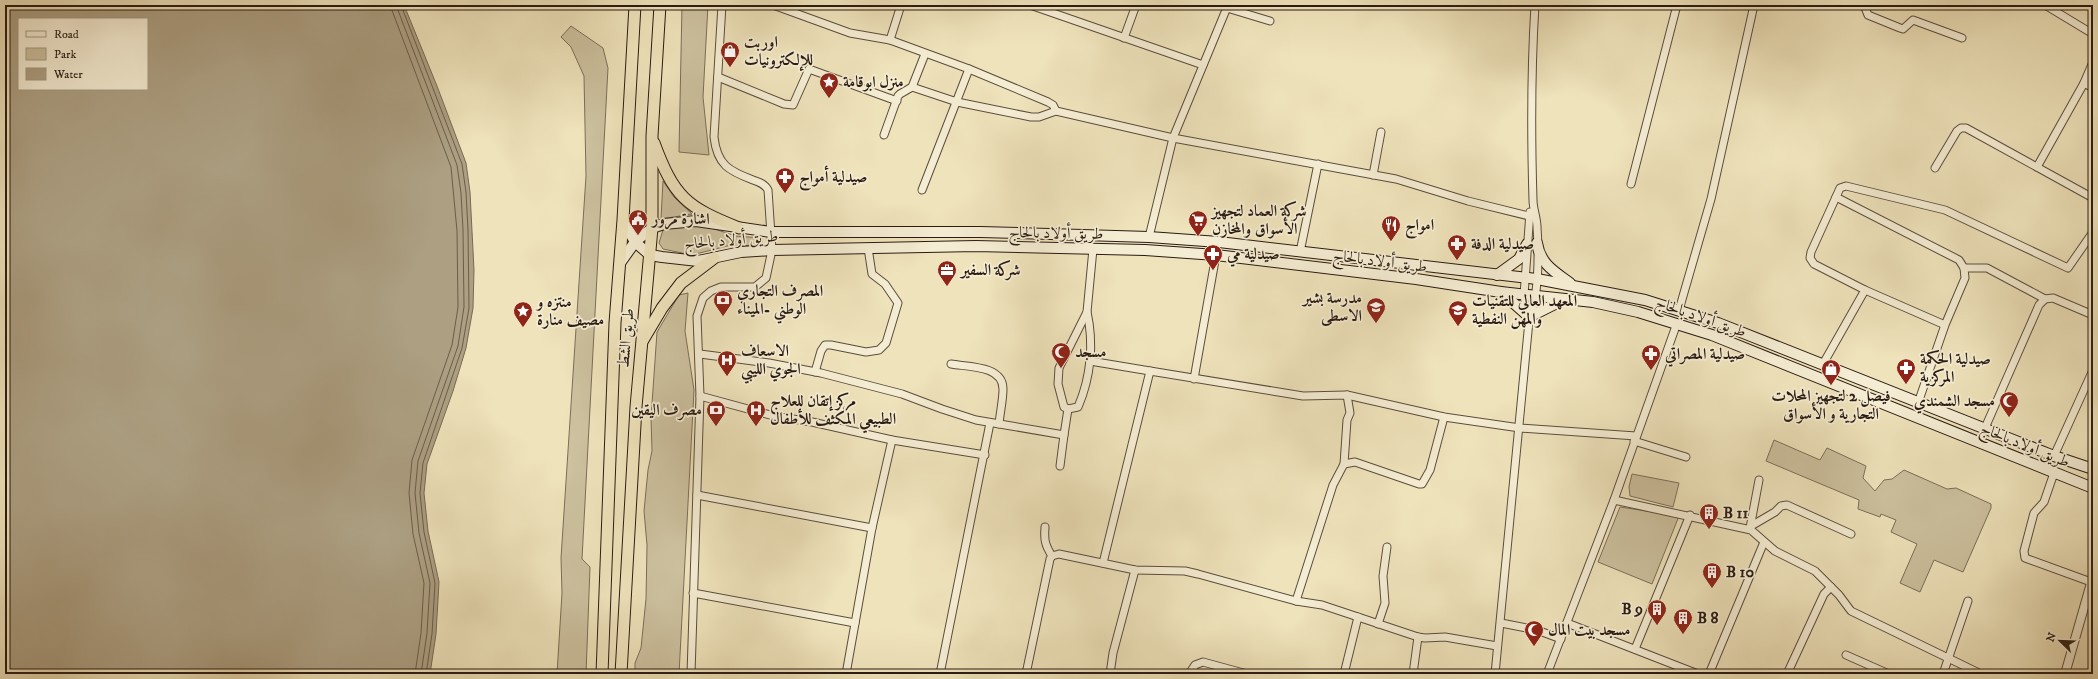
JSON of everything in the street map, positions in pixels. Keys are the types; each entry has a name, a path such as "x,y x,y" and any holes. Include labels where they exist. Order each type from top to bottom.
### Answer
{"highway":[{"name":"طريق الشط","path":"602,674 612,408 635,5"},
{"name":"طريق الشط","path":"621,674 641,344 652,228 652,136 660,5"},
{"path":"652,136 665,172 683,197 702,213 739,228"},
{"path":"641,344 662,308 681,283 688,276 714,258"}],"main road":[{"path":"623,220 635,242 650,255"},
{"name":"طريق أولاد بالحاج","path":"620,263 635,242 652,228 664,224 696,221 771,232 981,232 1149,237 1219,242 1536,279 1645,300 1718,323 2054,456 2091,468"},
{"path":"1497,275 1519,259 1532,244 1543,262 1572,285"},
{"name":"طريق أولاد بالحاج","path":"650,255 679,260 698,261 741,252 772,250 976,246 1094,248 1216,255 1501,292 1567,299 1631,310 1712,335 2093,488"},
{"path":"1501,292 1529,317 1551,304 1567,299"},
{"path":"2081,484 2093,497"}],"street":[{"path":"691,674 700,396 700,354 696,323 703,298 712,290 721,287 751,288 759,285 768,274 772,250 768,190 766,186 727,168 715,149 714,138 722,5"},
{"path":"773,5 850,33 890,40 969,69 1048,102 1053,105 1056,111"},
{"path":"890,40 901,5"},
{"path":"1030,5 1203,65"},
{"path":"1124,38 1136,5"},
{"path":"1495,674 1520,428 1529,317 1529,295 1526,278 1537,226 1533,202 1532,89 1535,5"},
{"path":"1631,184 1677,5"},
{"path":"1679,310 1711,199 1754,5"},
{"path":"1864,5 1868,15 1900,28 1903,29 1914,20 1962,38"},
{"path":"2045,5 2093,34"},
{"path":"1149,237 1173,138 1227,6 1270,21"},
{"path":"884,134 900,94 912,87 925,54"},
{"path":"2037,167 2084,83 2093,62"},
{"path":"718,77 784,104 793,105 809,69 897,100"},
{"path":"922,190 969,69"},
{"path":"2084,83 2093,88"},
{"path":"912,87 957,102 1031,117 1039,117 1056,111 1173,138 1396,179 1468,201 1529,216"},
{"path":"1936,168 1957,131 1961,128 1966,128 2093,198"},
{"path":"1373,175 1381,132"},
{"path":"1300,252 1318,164"},
{"path":"1945,325 1865,290 1814,264 1810,258 1811,252 1840,188 1846,186 1945,210 2068,268 2093,232"},
{"path":"1836,197 1959,260 1964,268 1965,278 1945,325 1918,403"},
{"path":"1529,317 1529,295 1536,279 1529,216 1533,202"},
{"path":"814,372 821,351 825,345 872,352 882,348 886,343 898,303 885,284 872,274 868,248"},
{"path":"1068,409 1078,406 1084,394 1090,361 1091,336 1087,312 1094,248"},
{"path":"1194,379 1216,255"},
{"path":"1964,268 1987,268 2045,299 2052,298 2093,315"},
{"path":"1823,364 1865,290"},
{"path":"1985,428 2039,305 2045,299"},
{"path":"1068,409 1064,407 1058,384 1059,368 1087,312"},
{"path":"1547,674 1614,500 1677,323"},
{"path":"700,354 768,363 814,372 902,394 942,410 990,423 1064,434"},
{"path":"1090,361 1303,396 1347,395 1444,417 1520,428 1635,439 1686,457"},
{"path":"951,364 987,370 1000,379 1003,388 998,424"},
{"path":"2054,456 2093,370"},
{"path":"1103,563 1150,371"},
{"path":"1296,601 1333,485 1344,464 1347,420 1350,413 1347,395"},
{"path":"700,396 774,416 812,422 892,440 985,455"},
{"path":"1060,466 1068,409"},
{"path":"1344,464 1355,462 1422,484 1430,470 1444,417"},
{"path":"940,674 985,455 990,423"},
{"path":"846,674 872,528 892,440"},
{"path":"2054,473 2044,502 2034,513 2024,551 2025,558 2092,579 2091,593 2065,674"},
{"path":"1750,528 1759,480"},
{"path":"697,495 872,528"},
{"path":"1614,500 1750,528 1775,551 1815,571 1851,611 1949,660 1981,674"},
{"path":"1750,528 1775,512 1781,506 1787,506 1851,534"},
{"path":"1635,648 1690,515"},
{"path":"1045,527 1045,546 1052,556"},
{"path":"1709,674 1764,542"},
{"path":"1378,624 1385,603 1383,576 1387,547"},
{"path":"1052,556 1059,554 1135,570 1192,572 1296,601 1322,605 1418,637 1445,637 1497,646"},
{"path":"1026,674 1049,563 1052,556"},
{"path":"1110,674 1113,653 1135,570"},
{"path":"1787,674 1824,594 1831,587"},
{"path":"693,593 855,623"},
{"path":"1943,674 1968,601"},
{"path":"1344,674 1358,617"},
{"path":"1501,623 1531,628 1561,639"},
{"path":"1567,623 1635,648 1698,674"},
{"path":"1413,674 1418,637"},
{"path":"1846,655 1889,674"},
{"path":"1189,674 1195,665 1203,662 1247,674"}],"green space":[{"path":"682,5 708,5 703,97 709,155 679,152"},
{"path":"571,26 603,48 608,68 582,559 590,567 586,674 557,674 562,593 561,558 586,176 584,76 571,47 561,37"},
{"path":"663,181 674,197 692,214 661,219"},
{"path":"702,225 736,236 762,238 762,245 727,246 692,255 663,249 659,243 663,230 672,227"},
{"path":"688,293 685,331 694,390 679,674 635,674 635,663 641,648 646,599 647,545 644,511 648,470 652,451 651,418 657,332 679,295"},
{"path":"1774,440 1820,460 1827,448 1866,466 1863,478 1875,491 1884,480 1892,479 1904,470 1947,489 1956,488 1991,504 1991,508 1963,572 1934,560 1920,592 1900,583 1917,544 1891,532 1896,520 1881,514 1880,517 1858,509 1859,500 1766,461"},
{"path":"1632,474 1679,483 1673,507 1630,496 1629,487"},
{"path":"1620,507 1679,516 1652,584 1598,562"}],"water":[{"path":"5,5 404,5 466,163 470,192 474,270 473,308 466,348 453,391 427,464 424,493 428,531 439,582 436,634 430,674 5,674"}],"place":[{"name":"اوربت للإلكترونيات","path":"730,68"},
{"name":"منزل ابوقامة","path":"829,99"},
{"name":"صيدلية أمواج","path":"785,194"},
{"name":"اشارة مرور","path":"638,236"},
{"name":"شركة العماد لتجهيز الأسواق والمخازن","path":"1198,237"},
{"name":"امواج","path":"1391,242"},
{"name":"صيدلية الدفة","path":"1457,261"},
{"name":"صيدلية مي","path":"1213,271"},
{"name":"شركة السفير","path":"947,287"},
{"name":"المصرف التجاري الوطني -الميناء","path":"723,317"},
{"name":"مدرسة بشير الاسطى","path":"1376,324"},
{"name":"المعهد العالي للتقنيات والمهن النفطية","path":"1458,327"},
{"name":"منتزه و مصيف منارة","path":"523,328"},
{"name":"مسجد","path":"1061,369"},
{"name":"صيدلية المصراتي","path":"1651,371"},
{"name":"الاسعاف الجوي الليبي","path":"727,377"},
{"name":"صيدلية الحكمة المركزية","path":"1906,385"},
{"name":"فيصل 2 لتجهيز المحلات التجارية و الأسواق","path":"1831,386"},
{"name":"مسجد الشمندي","path":"2009,418"},
{"name":"مصرف اليقين","path":"716,427"},
{"name":"مركز إتقان للعلاج الطبيعي المكثف للأطفال","path":"756,427"},
{"name":"B 11","path":"1709,530"},
{"name":"B 10","path":"1712,589"},
{"name":"B 9","path":"1657,626"},
{"name":"B 8","path":"1683,635"},
{"name":"مسجد بيت المال","path":"1534,647"}]}
